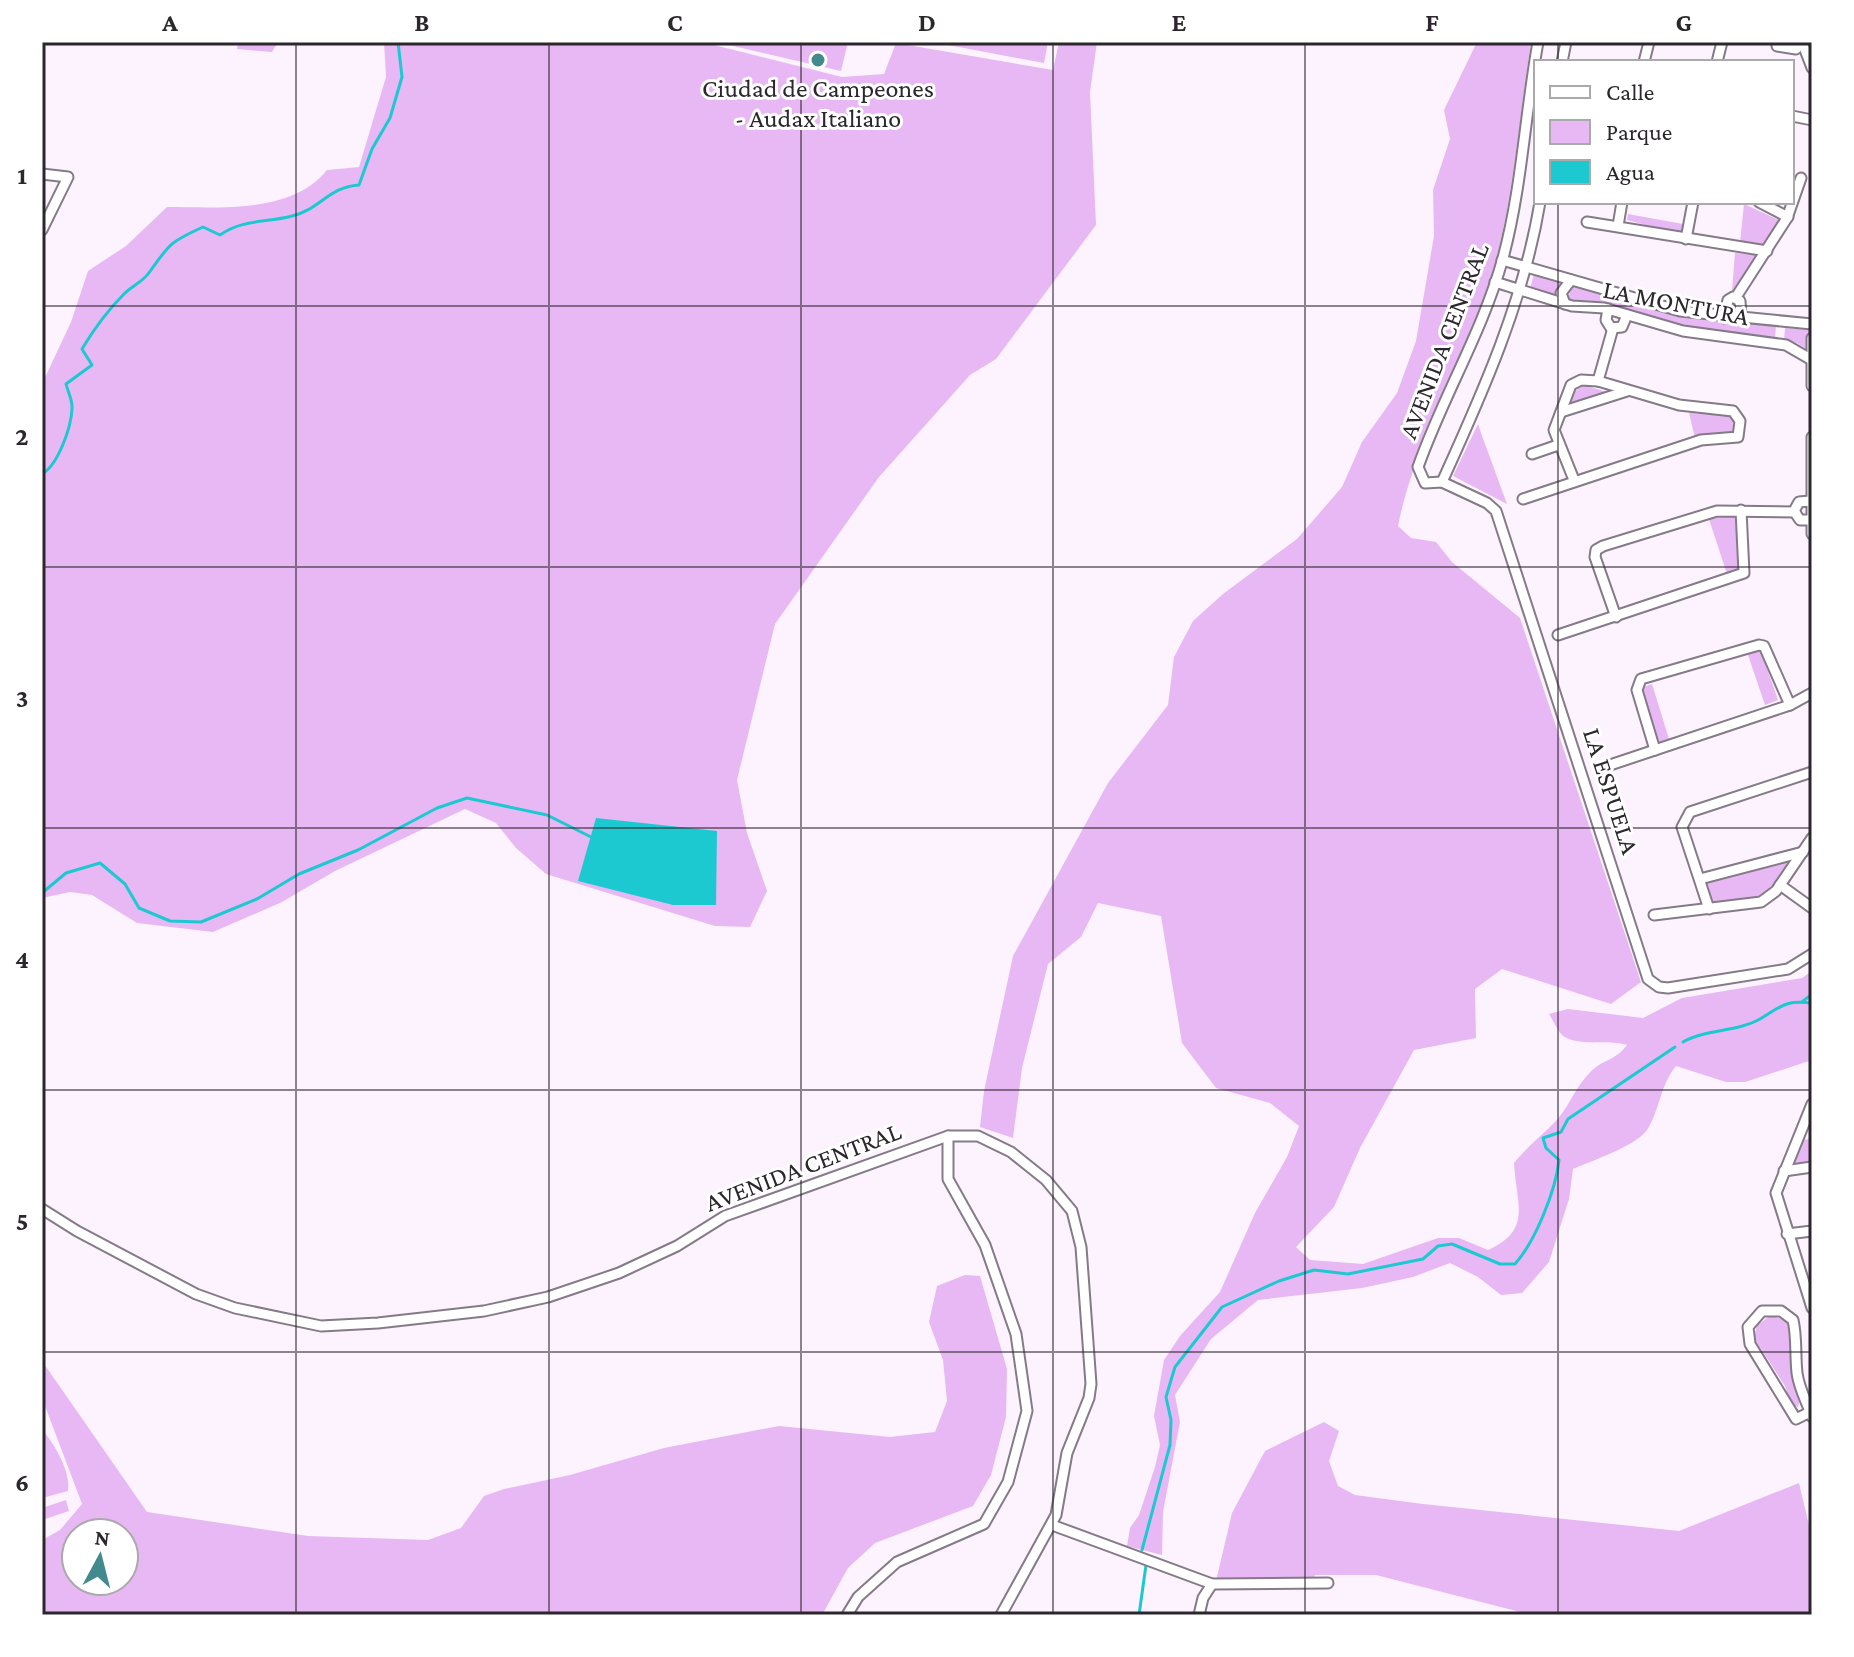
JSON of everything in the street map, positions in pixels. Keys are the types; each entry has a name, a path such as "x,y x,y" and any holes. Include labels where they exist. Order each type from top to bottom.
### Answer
{"street":[{"path":"1777,46 1796,49 1802,42 1812,68"},
{"name":"AVENIDA CENTRAL","path":"1534,71 1519,179 1502,260 1465,362 1418,467 1425,483 1442,482 1493,366 1528,268 1540,204"},
{"path":"42,174 68,177 42,229"},
{"path":"1794,199 1801,178"},
{"path":"1618,226 1622,204"},
{"path":"1686,239 1693,204"},
{"path":"1763,204 1788,217"},
{"path":"1724,318 1728,300 1736,297 1767,251 1792,204"},
{"path":"1587,222 1767,251"},
{"name":"LA MONTURA","path":"1502,260 1680,311 1724,318 1812,324"},
{"name":"LA MONTURA","path":"1565,304 1562,289 1571,280"},
{"name":"LA MONTURA","path":"1495,282 1565,304 1608,309 1697,334 1779,344 1811,360"},
{"path":"1736,297 1741,303 1741,318"},
{"path":"1608,309 1607,324 1613,328 1622,327 1627,315"},
{"name":"LA MONTURA","path":"1779,344 1782,323"},
{"path":"1598,381 1613,328"},
{"path":"1812,338 1812,386"},
{"path":"1523,499 1701,440 1738,437 1740,421 1733,411 1679,405 1598,381 1581,380 1571,385 1554,423 1558,445 1574,480"},
{"path":"1561,412 1627,391"},
{"path":"1812,437 1812,534"},
{"path":"1532,454 1558,445"},
{"name":"LA ESPUELA","path":"1442,482 1487,503 1496,511 1648,979 1668,988 1788,969 1812,954"},
{"path":"1795,512 1799,502 1810,501"},
{"path":"1616,617 1595,557 1596,550 1698,517 1741,510 1795,512"},
{"path":"1558,635 1744,573 1741,510"},
{"path":"1795,512 1800,520 1811,520"},
{"path":"1655,750 1637,690 1641,679 1759,645 1764,646 1790,705"},
{"path":"1604,767 1790,705 1812,693"},
{"path":"1709,909 1682,827 1686,815 1812,772"},
{"path":"1654,915 1761,902 1780,885 1812,838"},
{"path":"1700,879 1803,852"},
{"path":"1780,885 1812,908"},
{"path":"1793,1320 1812,1307 1776,1200 1784,1171 1812,1104"},
{"name":"AVENIDA CENTRAL","path":"42,1209 196,1294 235,1308 321,1326 378,1323 484,1311 548,1297 619,1273 677,1246 725,1216 948,1136 978,1136 1011,1152 1046,1180 1072,1211 1081,1247 1091,1384 1089,1398 1067,1453 1052,1525 1001,1615"},
{"path":"847,1615 858,1597 897,1562 984,1524 1008,1482 1027,1411 1016,1334 985,1245 948,1179 948,1136"},
{"path":"1784,1171 1812,1167"},
{"path":"1787,1234 1812,1231"},
{"path":"1767,1310 1781,1311 1793,1320 1798,1376 1811,1414 1796,1419 1752,1349 1747,1333 1753,1318 1767,1310"},
{"path":"1052,1525 1212,1584 1328,1583"},
{"path":"1199,1615 1203,1598 1212,1584"}],"green space":[{"path":"238,42 278,42 272,52 237,49"},
{"path":"384,42 702,42 842,77 884,74 896,43 1053,70 1059,42 1097,42 1090,92 1096,225 996,359 970,375 879,477 775,624 737,780 747,833 767,891 750,927 715,926 546,874 516,848 496,823 465,809 335,871 282,902 213,932 137,923 92,895 70,892 42,898 42,384 71,322 88,271 126,246 167,207 231,207 275,201 312,184 327,170 359,167 386,77"},
{"name":"Ciudad de Campeones - Audax Italiano","path":"716,42 848,42 841,71"},
{"name":"Ciudad de Campeones - Audax Italiano","path":"932,42 1048,42 1044,63"},
{"path":"1477,42 1531,42 1510,193 1490,282 1416,463 1398,526 1411,538 1436,542 1452,562 1520,618 1641,982 1611,1004 1502,969 1475,989 1476,1038 1414,1050 1360,1148 1334,1207 1296,1247 1310,1260 1363,1264 1438,1238 1459,1238 1488,1250 1511,1234 1519,1214 1514,1163 1560,1117 1589,1073 1627,1045 1570,1039 1561,1034 1549,1014 1568,1009 1643,1018 1682,998 1802,978 1812,971 1812,1060 1745,1082 1726,1082 1676,1066 1647,1130 1641,1136 1573,1169 1569,1199 1549,1262 1522,1293 1501,1295 1478,1277 1450,1263 1413,1277 1362,1288 1258,1300 1211,1339 1175,1395 1180,1422 1163,1512 1162,1555 1127,1546 1130,1528 1139,1515 1160,1445 1154,1416 1164,1360 1180,1336 1220,1292 1255,1213 1287,1157 1299,1126 1270,1103 1216,1088 1182,1043 1161,916 1098,903 1081,937 1048,964 1022,1068 1013,1138 980,1127 984,1091 1013,956 1108,783 1168,705 1174,657 1193,621 1223,594 1297,539 1342,487 1362,442 1397,393 1416,341 1434,236 1433,190 1450,139 1444,110"},
{"path":"1744,204 1781,221 1765,246 1740,243"},
{"path":"1628,214 1683,224 1682,235 1627,220"},
{"path":"1735,253 1761,255 1738,291 1732,291"},
{"path":"1534,274 1562,281 1559,299 1530,289"},
{"path":"1572,285 1691,318 1776,326 1775,339 1687,328 1596,302 1567,301"},
{"path":"1785,328 1810,330 1808,350 1797,343 1784,341"},
{"path":"1584,385 1610,393 1567,407 1568,396"},
{"path":"1689,413 1733,415 1733,435 1695,438"},
{"path":"1478,424 1481,433 1507,504 1453,476"},
{"path":"1735,516 1740,571 1727,574 1709,519"},
{"path":"1760,648 1778,700 1765,705 1747,652"},
{"path":"1652,684 1669,739 1657,743 1641,688"},
{"path":"1791,860 1774,884 1758,896 1711,904 1704,882"},
{"path":"1810,1139 1812,1162 1792,1165 1802,1140"},
{"path":"965,1275 980,1276 1007,1369 1006,1417 991,1475 973,1506 875,1543 848,1568 822,1615 42,1615 42,1540 60,1530 60,1597 140,1597 140,1517 71,1517 82,1504 42,1398 42,1361 147,1512 308,1536 428,1540 461,1528 484,1496 664,1448 779,1426 890,1437 935,1432 947,1401 943,1360 929,1322 937,1286"},
{"path":"1770,1316 1783,1319 1791,1328 1800,1400 1798,1407 1791,1404 1785,1386 1754,1338 1757,1325"},
{"path":"1324,1422 1339,1431 1329,1461 1338,1486 1355,1495 1423,1504 1679,1531 1799,1483 1812,1538 1812,1615 1532,1615 1376,1575 1315,1575 1313,1581 1216,1581 1232,1513 1265,1451"},
{"path":"42,1429 61,1458 68,1491 42,1498"},
{"path":"66,1500 69,1511 42,1520 42,1508"}],"water":[{"path":"596,818 717,831 716,905 673,905 578,881"}],"waterway":[{"path":"42,474 53,463 69,426 72,406 66,384 92,365 82,349 112,307 146,277 171,245 203,227 220,235 246,224 302,213 340,190 359,185 372,149 390,118 402,77 398,42"},
{"path":"42,893 66,873 100,863 125,884 139,908 170,921 201,922 257,899 299,874 358,850 437,808 467,798 547,815 593,838"},
{"path":"1802,1002 1812,994"},
{"path":"1683,1042 1751,1023 1789,1003 1812,1003"},
{"path":"1142,1550 1170,1445 1171,1420 1166,1397 1175,1367 1222,1307 1279,1281 1314,1270 1348,1274 1423,1259 1438,1246 1452,1244 1500,1264 1515,1264 1537,1229 1557,1172 1559,1160 1546,1148 1543,1138 1561,1132 1568,1119 1675,1047"},
{"path":"1139,1615 1146,1565"}],"place":[{"name":"Ciudad de Campeones - Audax Italiano","path":"818,60"}]}
